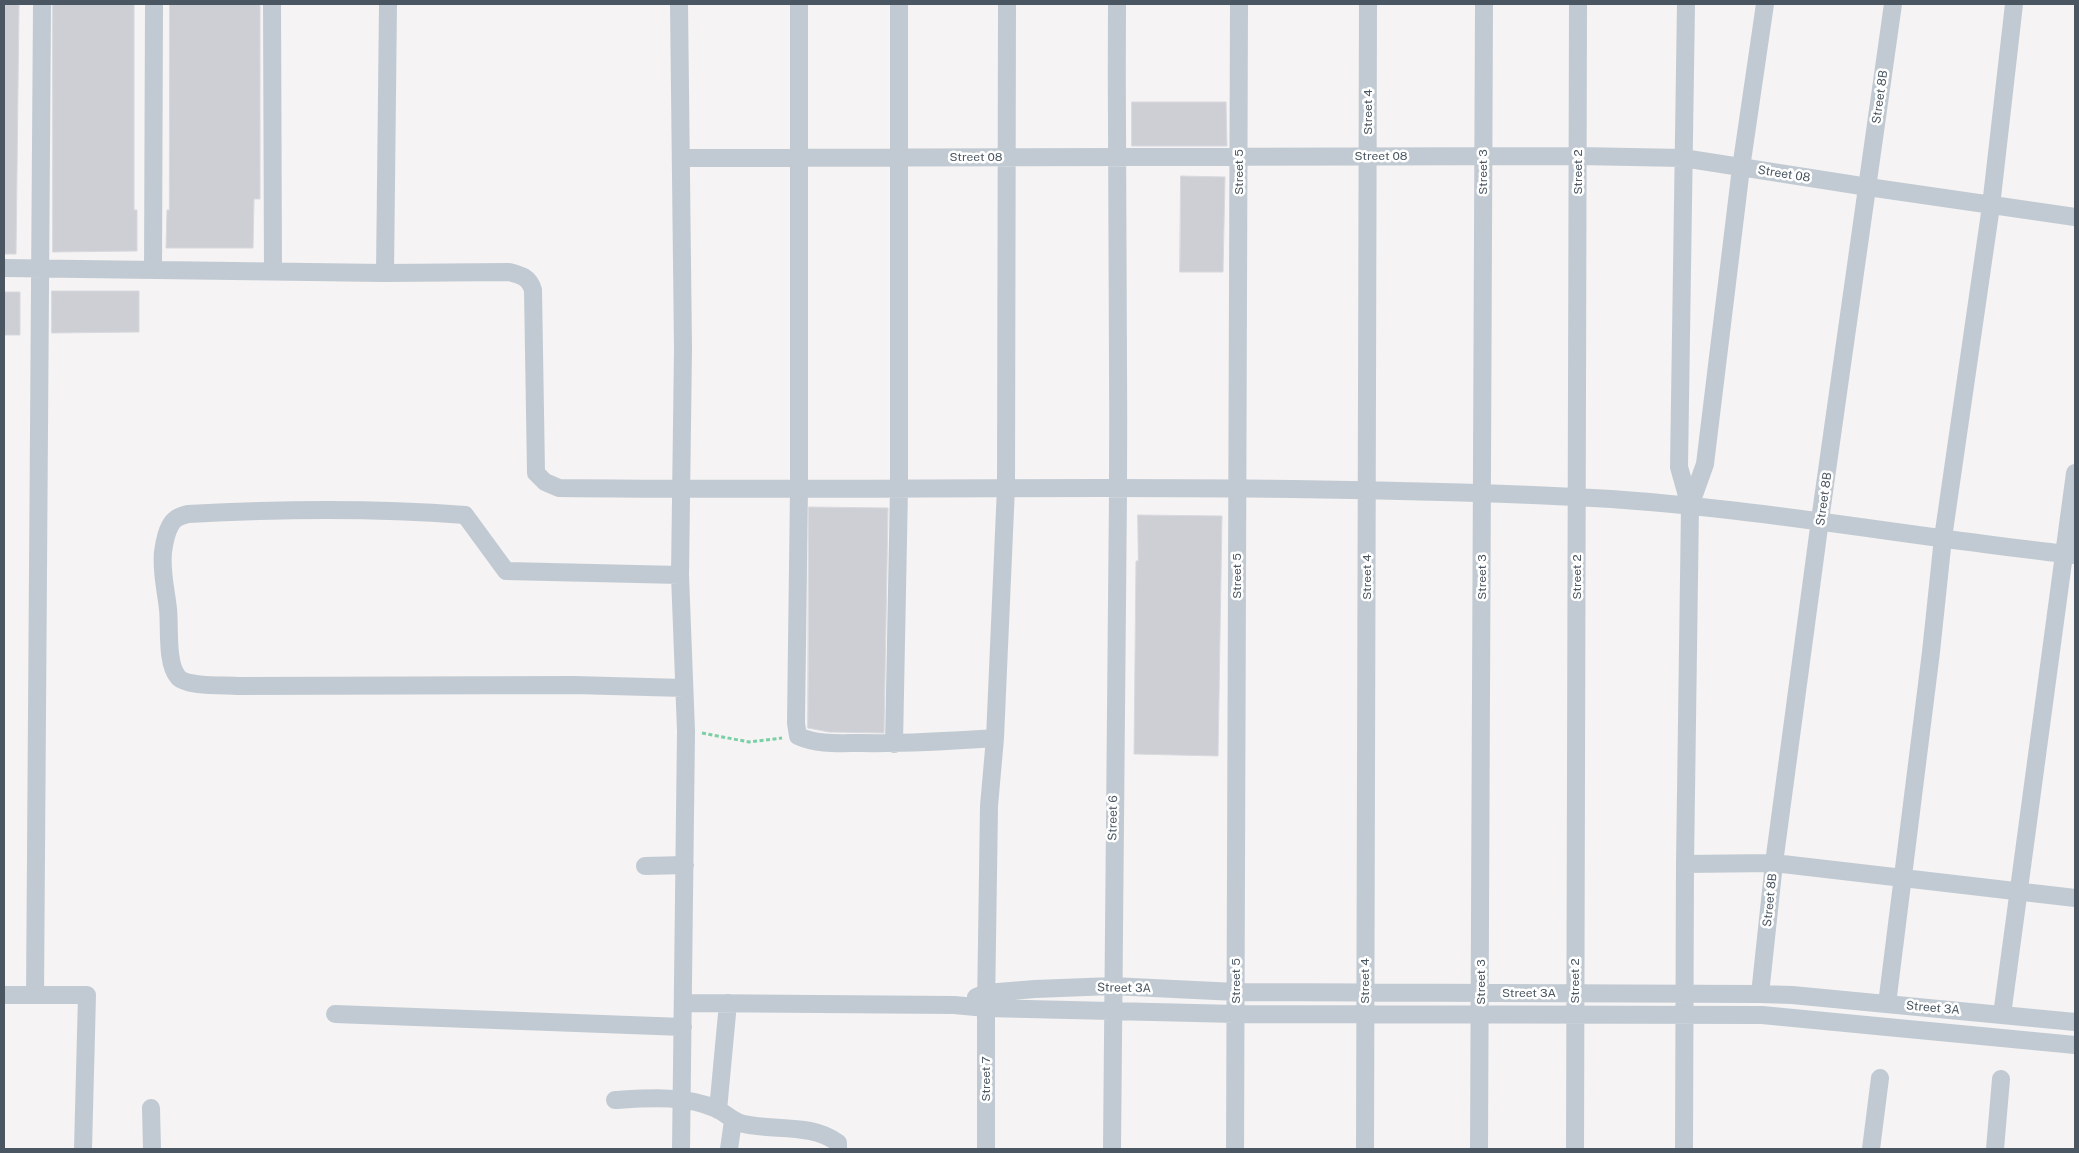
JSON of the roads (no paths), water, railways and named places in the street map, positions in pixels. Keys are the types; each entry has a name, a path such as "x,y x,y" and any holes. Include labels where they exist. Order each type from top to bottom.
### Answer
{"street":[{"path":"35,995 42,4"},
{"path":"153,270 154,4"},
{"path":"272,4 272,271"},
{"path":"385,273 388,4"},
{"path":"679,4 683,350 680,575 686,731 681,1149"},
{"path":"799,4 800,488 796,723 798,736 823,743 894,744 995,738"},
{"path":"894,744 899,488 899,4"},
{"name":"Street 7","path":"986,1149 989,806 995,738 1006,488 1007,4"},
{"name":"Street 6","path":"1112,1149 1118,487 1116,157 1118,4"},
{"name":"Street 5","path":"1235,1149 1240,4"},
{"name":"Street 4","path":"1365,1149 1368,4"},
{"name":"Street 3","path":"1479,1149 1484,4"},
{"name":"Street 2","path":"1575,1149 1578,4"},
{"path":"1684,1149 1686,1015 1685,864 1690,506 1679,467 1686,4"},
{"path":"1690,506 1705,464 1741,168 1764,4"},
{"name":"Street 8B","path":"1760,994 1774,863 1820,520 1893,4"},
{"path":"1887,1004 1931,652 1943,538 1990,206 2014,4"},
{"name":"Street 08","path":"682,158 1368,156 1684,158 1868,188 2075,217"},
{"path":"4,268 385,273 509,272 527,278 532,290 536,472 540,478 559,488 1118,487 1367,490 1577,497 1690,506 1820,520 2070,554"},
{"path":"1984,1036 1994,1014 2019,892 2070,554 2075,473"},
{"path":"680,575 506,571 465,515 444,514 315,510 188,514 177,517 169,527 163,551 163,580 173,668 178,678 187,683 238,686 574,685 684,688"},
{"path":"1685,864 1774,863 2075,898"},
{"path":"645,866 685,865"},
{"name":"Street 3A","path":"684,1002 954,1005 1112,986 1236,992 1760,994 1792,995 2075,1022"},
{"path":"4,995 86,995 83,1149"},
{"path":"1790,1018 1792,995"},
{"name":"Street 3A","path":"986,1001 1112,1011 1236,1014 1762,1015 2075,1045"},
{"path":"1867,1002 1868,1025"},
{"path":"718,1110 728,1003"},
{"path":"335,1014 683,1027"},
{"path":"1871,1149 1880,1078"},
{"path":"1994,1149 2001,1079"},
{"path":"615,1100 681,1098 718,1110 733,1121 811,1132 832,1138 838,1143 838,1149"},
{"path":"152,1108 152,1149"},
{"path":"729,1149 733,1121"}]}
